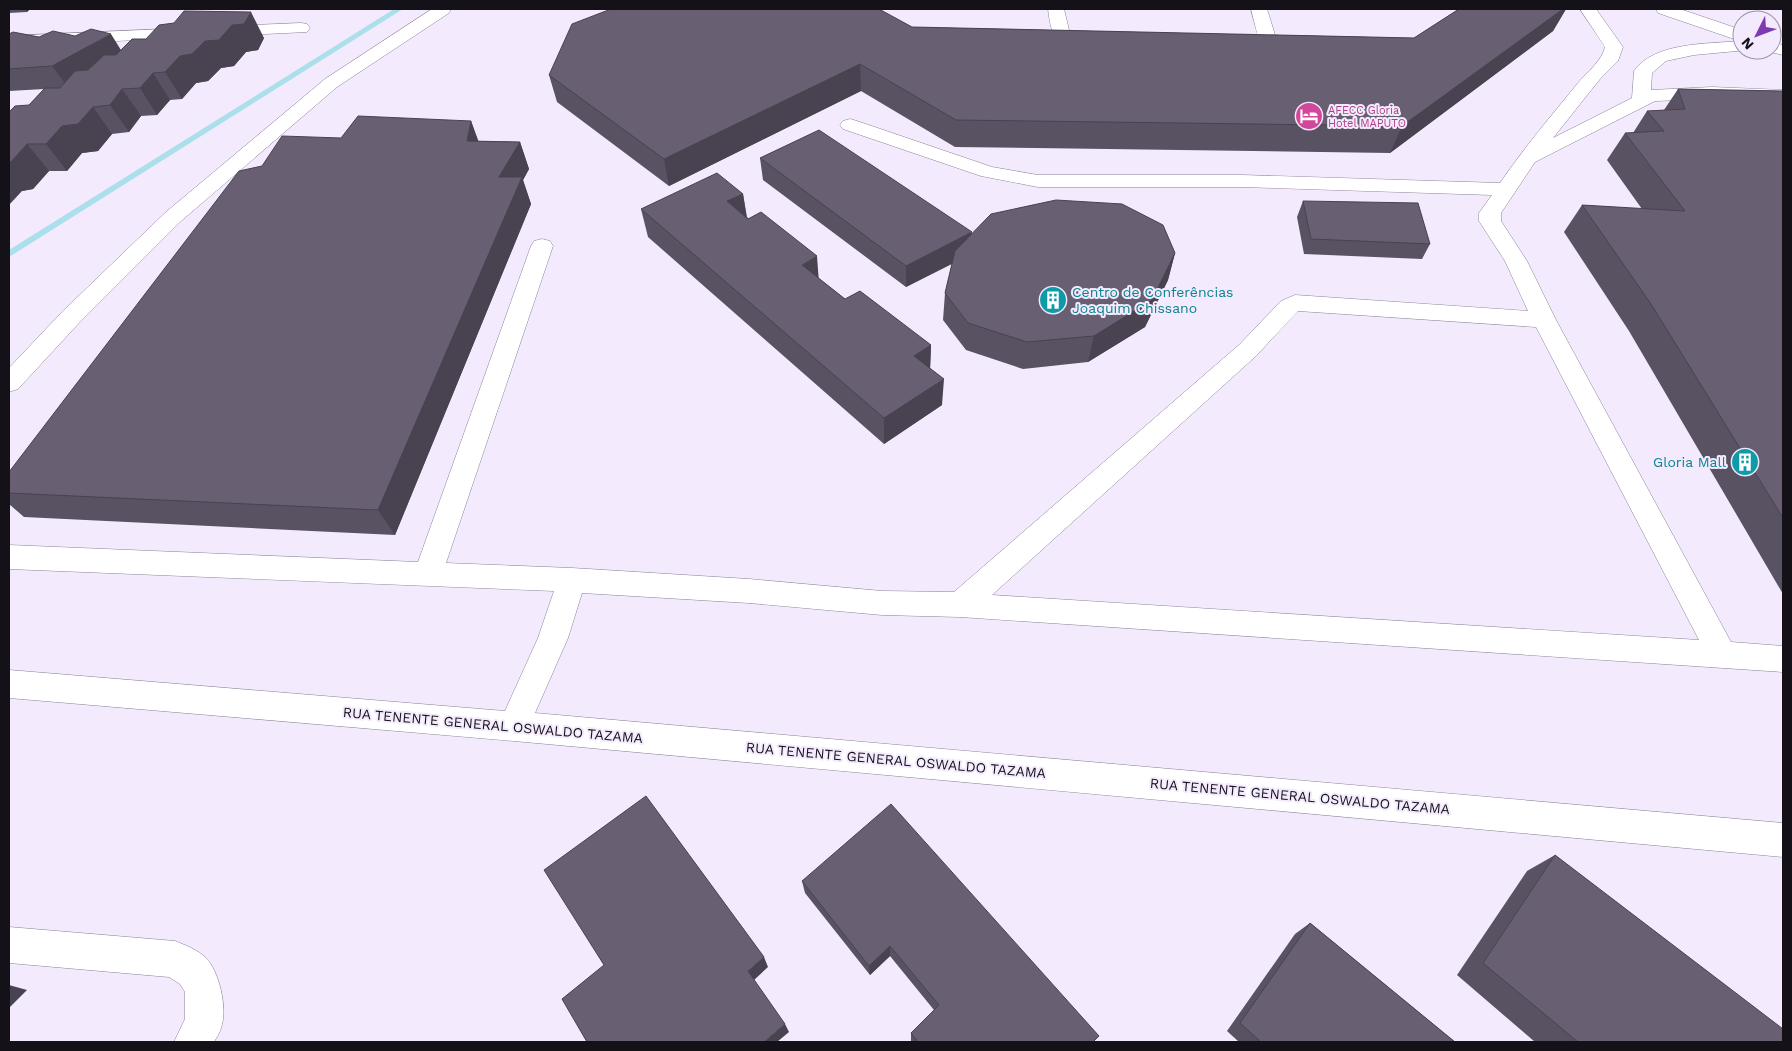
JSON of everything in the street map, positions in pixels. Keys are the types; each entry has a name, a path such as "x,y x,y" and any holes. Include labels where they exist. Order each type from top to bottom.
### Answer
{"street":[{"path":"9,383 72,317 173,217 331,83 443,9"},
{"path":"1056,9 1061,32 1071,39 1088,44 1107,44"},
{"path":"1224,48 1254,47 1267,38 1259,9"},
{"path":"1588,9 1614,47 1612,57 1594,75 1525,161 1490,213 1490,221 1516,261 1544,320 1722,654"},
{"path":"1664,9 1732,33"},
{"path":"9,41 301,28"},
{"path":"1641,101 1643,71 1660,56 1694,50 1732,47"},
{"path":"1525,161 1651,96 1712,93 1783,96"},
{"path":"850,126 988,172 1038,181 1242,181 1507,189"},
{"path":"428,574 542,246"},
{"path":"960,605 1248,350 1289,306 1295,303 1544,320"},
{"path":"9,557 572,580 882,603 960,605 1783,659"},
{"path":"514,726 553,638 572,580"},
{"name":"RUA TENENTE GENERAL OSWALDO TAZAMA","path":"9,684 514,726 1783,840"},
{"path":"9,945 175,959 193,971 204,989 204,1023 193,1042"}],"building":[{"path":"611,9 879,9 912,27 1414,38 1459,9 1563,9 1402,126 956,120 860,64 664,159 549,75 572,24"},
{"path":"184,11 251,12 244,24 232,25 219,40 205,41 192,54 180,56 165,72 153,73 140,88 122,89 110,105 93,107 78,124 62,126 46,144 27,144 9,162 9,112 15,106 29,105 45,88 60,88 75,71 88,70 104,55 116,55 132,39 146,39 159,25 174,23"},
{"path":"91,29 111,34 52,66 9,69 9,34 13,32 39,37 53,31 75,36"},
{"name":"Gloria Mall","path":"1678,89 1783,91 1783,518 1651,304 1582,205 1685,211 1625,133 1664,131 1647,111 1685,109"},
{"path":"358,116 471,121 467,141 520,142 499,177 522,177 378,510 9,493 9,472 239,171 262,166 282,136 341,138"},
{"path":"819,130 972,232 906,266 760,158"},
{"path":"717,173 743,194 727,201 748,219 761,212 817,256 802,265 845,299 860,291 931,345 914,356 944,379 884,418 641,209"},
{"name":"Centro de Conferências Joaquim Chissano","path":"1056,200 1122,204 1163,225 1175,253 1152,300 1094,336 1027,342 968,323 945,293 955,251 991,214"},
{"path":"1303,201 1418,203 1430,244 1311,239"},
{"path":"646,796 764,957 748,971 785,1024 764,1042 587,1042 562,999 604,965 544,870"},
{"path":"891,804 1099,1036 1093,1042 918,1042 911,1033 939,1005 890,946 869,966 802,881"},
{"path":"1555,855 1783,1029 1783,1042 1578,1042 1483,963"},
{"path":"1310,923 1455,1042 1261,1042 1240,1023"}],"waterway":[{"path":"9,254 399,9"}],"place":[{"name":"AFECC Gloria Hotel MAPUTO","path":"1309,116"},
{"name":"Centro de Conferências Joaquim Chissano","path":"1053,300"},
{"name":"Gloria Mall","path":"1745,462"}]}
